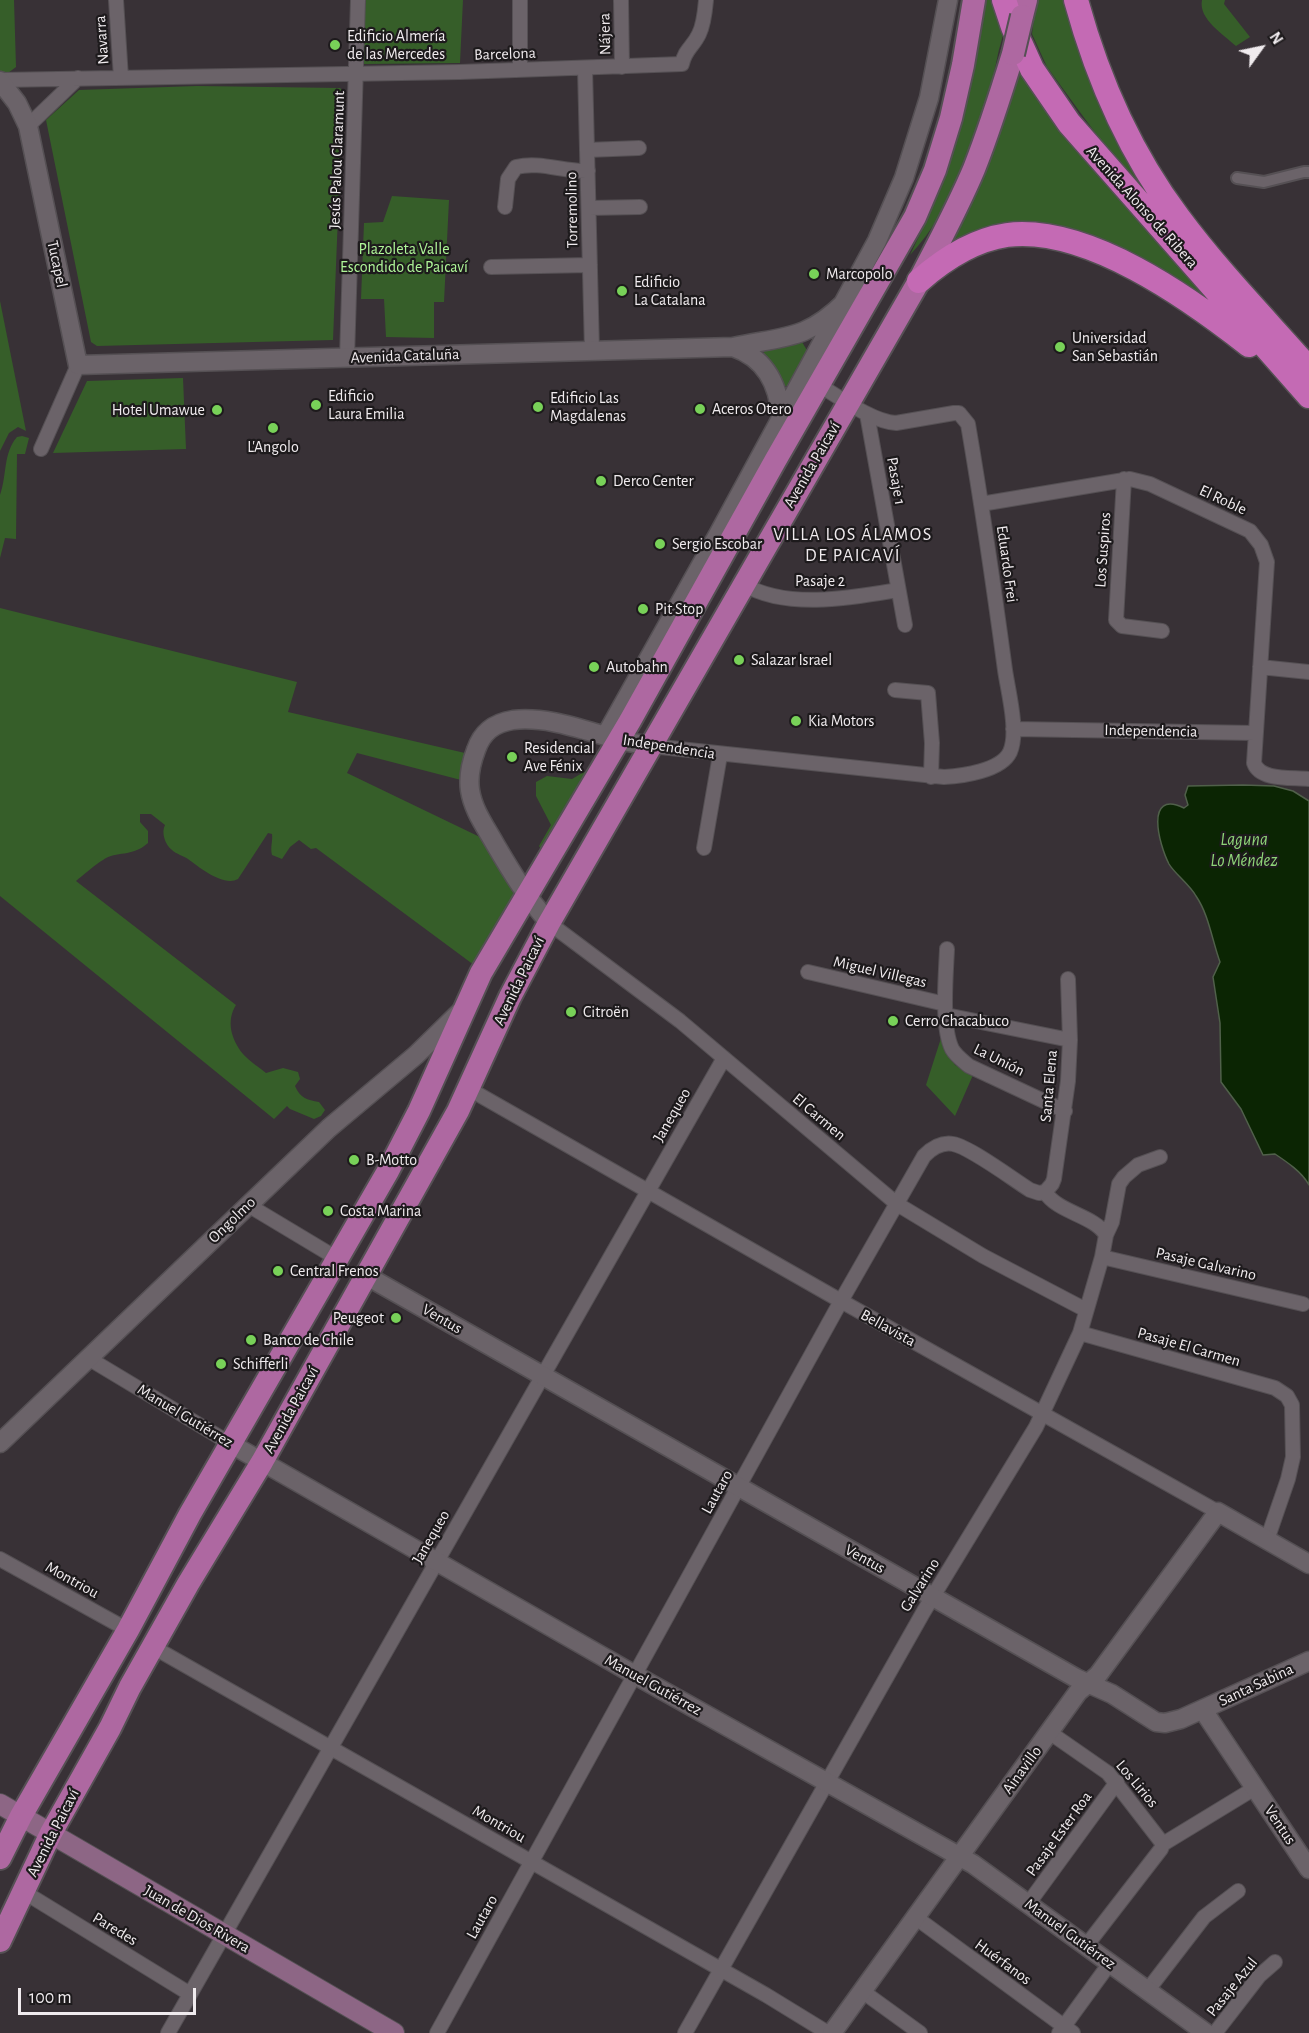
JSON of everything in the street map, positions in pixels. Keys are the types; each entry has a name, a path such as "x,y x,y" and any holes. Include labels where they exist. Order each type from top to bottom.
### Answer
{"highway":[{"name":"Avenida Alonso de Ribera","path":"1004,0 1013,27 1032,69 1069,123 1307,384"},
{"name":"Avenida Alonso de Ribera","path":"1076,0 1092,54 1115,109 1160,190 1195,239 1299,354 1307,384"},
{"path":"919,281 944,261 984,240 1020,234 1061,239 1124,264 1172,290 1307,384"}],"main road":[{"name":"Avenida Paicaví","path":"0,1858 21,1816 128,1630 190,1514 338,1259 409,1130 481,973 526,897 612,737 905,236 929,186 944,144 955,101 974,0"},
{"name":"Avenida Paicaví","path":"0,1941 51,1833 153,1647 188,1584 262,1462 469,1089 510,997 549,923 743,584 858,408 973,171 1013,54 1024,8"},
{"name":"Juan de Dios Rivera","path":"0,1804 394,2033"}],"street":[{"name":"Navarra","path":"116,0 121,78"},
{"name":"Jesús Palou Claramunt","path":"347,358 358,0"},
{"path":"520,0 520,70"},
{"name":"Nájera","path":"621,0 622,67"},
{"name":"Barcelona","path":"0,80 585,69 682,64 685,52 701,30 706,0"},
{"name":"Avenida Paicaví","path":"612,737 882,231 915,145 934,78 948,0"},
{"name":"Torremolino","path":"585,69 592,351"},
{"path":"28,126 40,111 78,78"},
{"name":"Tucapel","path":"0,80 17,103 28,126 78,365"},
{"path":"587,150 639,148"},
{"path":"505,207 508,178 516,167 543,165 588,171"},
{"path":"1237,178 1264,182 1309,172"},
{"path":"589,208 640,207"},
{"path":"491,267 590,265"},
{"name":"Avenida Cataluña","path":"78,365 733,347 798,335 819,323 846,300"},
{"path":"733,347 755,358 769,373 776,385 782,416"},
{"path":"41,449 78,365"},
{"path":"819,385 858,408"},
{"name":"Eduardo Frei","path":"858,408 883,422 896,423 954,413 962,414 968,424 1013,729"},
{"name":"Pasaje 1","path":"858,408 905,626"},
{"name":"El Roble","path":"981,504 1124,478 1136,479 1250,531 1266,554 1267,562 1254,763 1257,770 1264,775 1309,779"},
{"name":"Los Suspiros","path":"1124,478 1117,623 1122,626 1162,631"},
{"name":"Pasaje 2","path":"743,584 774,596 831,600 898,590"},
{"path":"1260,667 1309,672"},
{"path":"895,690 928,693 932,743 931,777"},
{"name":"Independencia","path":"549,923 526,897 482,822 472,798 470,767 482,736 486,731 505,722 523,720 570,725 651,746 931,777 968,774 1002,762 1011,751 1013,729 1255,733"},
{"path":"704,848 720,755"},
{"name":"El Carmen","path":"549,923 670,1013 897,1204 983,1256 1086,1310"},
{"path":"946,1010 947,949"},
{"name":"Miguel Villegas","path":"808,972 946,1010 1070,1040"},
{"name":"Santa Elena","path":"1045,1192 1054,1179 1065,1111 1070,1040 1068,979"},
{"name":"Ongolmo","path":"0,1443 340,1118 442,1032 469,1002"},
{"name":"La Unión","path":"946,1010 951,1047 958,1057 969,1066 1065,1111"},
{"name":"Janequeo","path":"168,2033 724,1058"},
{"name":"Bellavista","path":"469,1089 1309,1564"},
{"name":"Lautaro","path":"437,2033 841,1301 924,1156 935,1147 947,1144 964,1148 1030,1190 1045,1192 1054,1202 1101,1228 1106,1234"},
{"name":"Galvarino","path":"686,2033 933,1597 1036,1427 1080,1333 1102,1257 1106,1234 1112,1222 1119,1184 1138,1165 1160,1157"},
{"path":"248,1205 338,1259"},
{"name":"Pasaje Galvarino","path":"1102,1257 1303,1304"},
{"name":"Ventus","path":"364,1275 1088,1684 1120,1699 1156,1722 1170,1723 1203,1710 1309,1869"},
{"name":"Pasaje El Carmen","path":"1080,1333 1275,1389 1287,1396 1293,1409 1292,1463 1267,1540"},
{"name":"Manuel Gutiérrez","path":"87,1358 436,1562 959,1856 1206,2033"},
{"name":"Ainavillo","path":"830,2033 1078,1692 1098,1675 1218,1512"},
{"name":"Montriou","path":"0,1559 128,1630"},
{"name":"Montriou","path":"153,1647 830,2033"},
{"name":"Santa Sabina","path":"1203,1710 1309,1661"},
{"name":"Los Lirios","path":"1049,1732 1117,1782 1163,1844"},
{"name":"Pasaje Ester Roa","path":"1028,1904 1117,1782"},
{"path":"1086,1946 1163,1844 1255,1788"},
{"path":"1148,1991 1204,1917 1238,1891"},
{"name":"Paredes","path":"24,1893 190,1994"},
{"name":"Huérfanos","path":"915,1917 1068,2031"},
{"name":"Pasaje Azul","path":"1215,2033 1259,1976 1275,1962"},
{"path":"1068,2031 1110,1963"},
{"path":"862,1991 920,2033"}],"green space":[{"path":"0,0 14,0 16,67 0,79"},
{"path":"365,0 463,0 460,63 362,64"},
{"path":"985,0 996,0 1004,26 986,106 954,188 926,236 910,255 930,213 949,154"},
{"path":"1036,0 1067,0 1179,237 1107,149 1047,67 1032,34"},
{"path":"1202,0 1225,0 1224,4 1250,37 1236,46 1208,20 1204,14"},
{"path":"1021,67 1222,309 1047,232 943,252 985,174"},
{"path":"197,86 340,88 343,91 333,340 97,346 91,342 46,120 79,90"},
{"name":"Plazoleta Valle Escondido de Paicaví","path":"392,196 449,200 444,302 434,302 434,338 386,337 384,299 361,299 364,223 383,222"},
{"path":"0,301 26,431 18,427 9,433 0,451"},
{"path":"802,342 808,352 788,386 784,386 764,357 764,349"},
{"path":"183,378 186,449 53,453 87,381"},
{"path":"17,437 29,438 25,454 17,454 16,539 5,538 0,558 0,495 9,450"},
{"path":"0,608 297,682 288,712 465,753 461,780 357,753 347,773 482,838 516,892 474,965 316,848 311,849 299,840 290,847 282,859 272,855 272,834 268,833 238,879 226,881 174,851 167,845 164,838 165,825 151,814 140,814 140,822 148,831 148,843 136,851 108,857 76,881 236,1005 231,1017 231,1030 243,1054 266,1073 283,1068 298,1072 300,1079 295,1086 297,1090 304,1098 319,1102 325,1110 321,1116 314,1119 287,1106 274,1119 0,896"},
{"path":"589,769 542,851 539,846 551,825 536,796 536,782 547,776 572,779"},
{"path":"942,1035 955,1065 973,1075 955,1116 926,1085"}],"water":[{"name":"Laguna Lo Méndez","path":"1188,786 1274,786 1293,791 1309,801 1309,1185 1298,1172 1275,1154 1263,1155 1241,1109 1221,1082 1220,1023 1213,977 1220,962 1200,903 1169,864 1159,833 1159,812 1163,806 1171,804 1184,808 1188,805 1185,795"}],"place":[{"name":"Edificio Almería de las Mercedes","path":"335,45"},
{"name":"Marcopolo","path":"814,274"},
{"name":"Edificio La Catalana","path":"622,291"},
{"name":"Universidad San Sebastián","path":"1060,347"},
{"name":"Edificio Laura Emilia","path":"316,405"},
{"name":"Edificio Las Magdalenas","path":"538,407"},
{"name":"Aceros Otero","path":"700,409"},
{"name":"Hotel Umawue","path":"217,410"},
{"name":"L'Angolo","path":"273,428"},
{"name":"Derco Center","path":"601,481"},
{"name":"Sergio Escobar","path":"660,544"},
{"name":"Pit Stop","path":"643,609"},
{"name":"Salazar Israel","path":"739,660"},
{"name":"Autobahn","path":"594,667"},
{"name":"Kia Motors","path":"796,721"},
{"name":"Residencial Ave Fénix","path":"512,757"},
{"name":"Citroën","path":"571,1012"},
{"name":"Cerro Chacabuco","path":"893,1021"},
{"name":"B-Motto","path":"354,1160"},
{"name":"Costa Marina","path":"328,1211"},
{"name":"Central Frenos","path":"278,1271"},
{"name":"Peugeot","path":"396,1318"},
{"name":"Banco de Chile","path":"251,1340"},
{"name":"Schifferli","path":"221,1364"}],"district":[{"name":"VILLA LOS ÁLAMOS DE PAICAVÍ","path":"853,545"}]}
